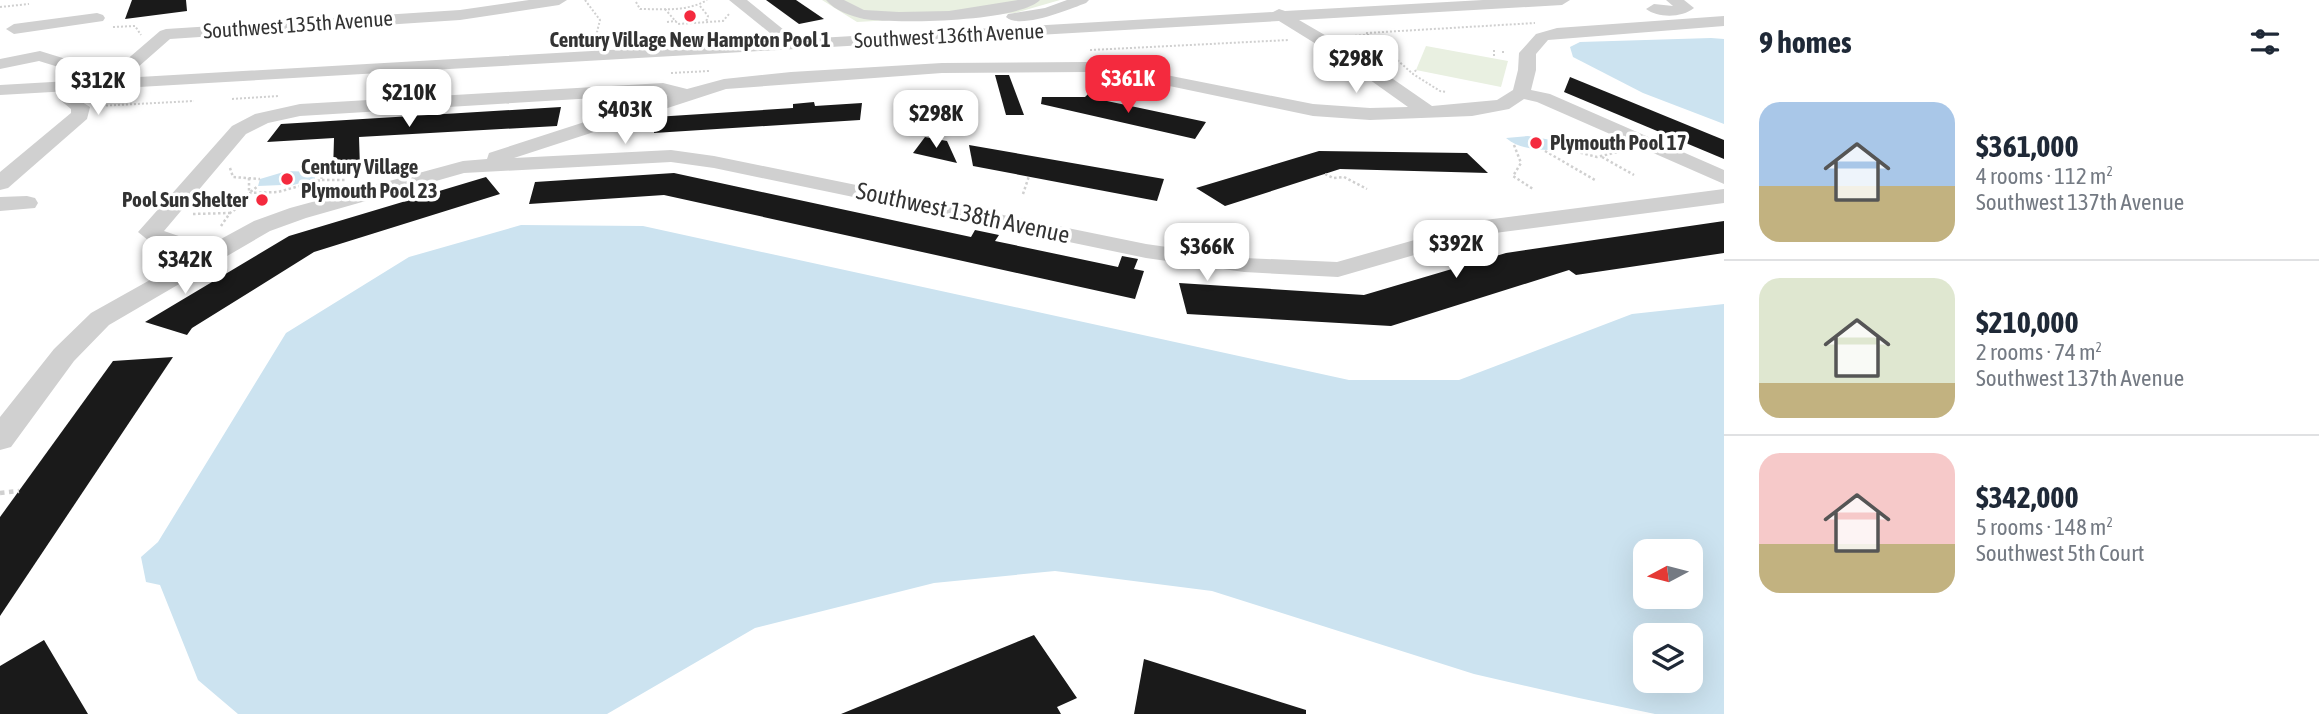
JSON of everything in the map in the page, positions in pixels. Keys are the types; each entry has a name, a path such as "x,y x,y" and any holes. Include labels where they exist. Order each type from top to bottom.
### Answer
{"street":[{"path":"40,56 41,44 64,0"},
{"name":"Southwest 135th Avenue","path":"164,36 460,15 559,0"},
{"path":"834,0 846,9 883,17 992,10 1032,0"},
{"path":"320,54 1018,17 1048,12 1081,0"},
{"path":"1260,0 1285,17 1306,21 1421,8 1496,4 1521,15 1567,6"},
{"path":"1287,0 1331,48 1335,56 1421,113"},
{"path":"1637,8 1676,11 1680,4 1724,7"},
{"path":"743,5 776,30"},
{"name":"Southwest 136th Avenue","path":"1018,39 1285,17"},
{"path":"14,29 97,18"},
{"name":"Southwest 136th Avenue","path":"0,103 1306,21 1328,26 1391,69"},
{"path":"463,167 724,84 790,77 943,68 1072,66 1136,74 1313,110 1340,113 1421,113 1453,102 1502,105 1521,93 1527,70 1527,53 1542,37 1573,31 1724,22"},
{"path":"131,64 164,36"},
{"path":"1331,48 1348,55 1421,113"},
{"path":"0,64 40,56 51,61 76,65 158,63"},
{"path":"1369,71 1391,69 1453,102"},
{"path":"211,255 150,232 239,130 262,118 300,110 663,88 687,95"},
{"name":"Southwest 136th Avenue","path":"0,90 199,90"},
{"path":"1521,93 1543,98 1724,178"},
{"path":"0,183 80,116 81,107 68,99"},
{"path":"601,162 610,120"},
{"name":"Southwest 138th Avenue","path":"0,439 64,355 100,319 262,226 298,213 463,167 692,158 1146,251 1244,265 1338,270 1485,227 1724,196"},
{"path":"0,204 27,202"}],"path":[{"path":"585,0 600,20 596,40"},
{"path":"636,2 640,9 665,9 700,6 707,0"},
{"path":"0,7 29,4"},
{"path":"665,9 678,24 723,21 728,13 743,5"},
{"path":"700,6 708,16 706,22"},
{"path":"667,22 676,21"},
{"path":"694,22 706,22"},
{"path":"112,27 135,26 142,36 164,36"},
{"path":"1351,36 1369,35 1453,102"},
{"path":"1494,50 1494,58"},
{"path":"1099,96 1104,88"},
{"path":"89,106 199,90"},
{"path":"1575,151 1570,142 1577,142"},
{"path":"1600,156 1647,143"},
{"path":"1514,145 1521,163 1513,176 1532,189"},
{"path":"1566,149 1600,156 1634,175"},
{"path":"1545,151 1595,180"},
{"path":"249,194 278,192 321,180 324,167 334,164"},
{"path":"205,169 231,168 233,177 260,179"},
{"path":"1325,174 1333,178 1343,177 1367,189"},
{"path":"1024,194 1029,176"},
{"path":"249,178 249,194"},
{"path":"241,238 218,230 230,213 242,205 239,201 258,186"},
{"path":"163,214 230,213"},
{"path":"0,493 19,491"}],"green space":[{"path":"822,0 1060,0 1015,13 857,22"},
{"path":"1426,46 1508,61 1501,87 1416,70"}],"water":[{"path":"1724,39 1724,124 1643,93 1573,57 1570,47 1580,42"},
{"name":"Plymouth Pool 17","path":"1528,136 1557,141 1566,149 1527,148 1506,138"},
{"name":"Century Village Plymouth Pool 23","path":"287,171 315,172 315,179 286,187 258,186 260,179"},
{"path":"521,225 643,226 1349,380 1459,380 1632,314 1724,304 1724,714 1655,714 1579,698 1474,674 1212,591 1055,571 934,583 755,628 607,714 238,714 198,680 160,585 146,582 141,557 158,542 286,333 409,257"}],"building":[{"path":"132,0 186,0 187,11 125,19"},
{"path":"766,0 796,0 824,19 799,24"},
{"path":"995,75 1009,75 1024,115 1006,115"},
{"path":"1570,77 1724,140 1724,159 1564,92"},
{"path":"1088,94 1109,98 1107,101 1206,122 1195,139 1041,104 1042,97 1085,97"},
{"path":"814,102 815,106 862,103 860,120 654,133 655,117 793,108 793,104"},
{"path":"561,107 557,126 359,137 360,168 333,172 334,138 267,142 281,124"},
{"path":"925,137 947,141 957,163 913,153"},
{"path":"969,145 1164,179 1157,201 973,166"},
{"path":"1319,151 1467,153 1488,173 1340,169 1225,206 1196,188"},
{"path":"674,173 971,237 975,230 999,235 995,241 1118,267 1122,256 1138,259 1134,269 1144,271 1135,299 664,195 529,204 535,182"},
{"path":"486,177 500,194 314,252 192,328 187,335 145,322 289,236"},
{"path":"1724,221 1724,253 1576,275 1569,270 1391,326 1187,314 1179,283 1364,295 1506,253"},
{"path":"173,357 0,616 0,517 113,361"},
{"path":"1034,635 1077,698 1057,707 1061,714 841,714"},
{"path":"44,640 88,714 0,714 0,666"},
{"path":"1144,659 1306,710 1306,714 1134,714"}],"place":[{"name":"Century Village New Hampton Pool 1","path":"690,16"},
{"name":"Plymouth Pool 17","path":"1536,143"},
{"name":"Century Village Plymouth Pool 23","path":"287,179"},
{"name":"Pool Sun Shelter","path":"262,200"}]}
